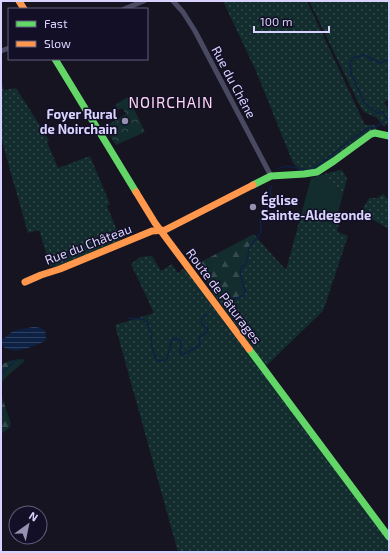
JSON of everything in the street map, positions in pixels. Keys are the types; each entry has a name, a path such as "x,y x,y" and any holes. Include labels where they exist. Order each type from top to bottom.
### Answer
{"main road":[{"name":"Route de Pâturages","path":"56,60 155,223 389,537"},
{"path":"271,176 317,172 371,134 375,133 389,136"},
{"name":"Rue du Château","path":"25,282 152,231 164,230 271,176"}],"street":[{"path":"126,8 144,1"},
{"name":"Rue du Chêne","path":"173,1 183,12 194,31 271,176"}],"green space":[{"path":"223,1 307,1 365,125 374,125 376,130 324,166 303,174 293,163 256,71"},
{"path":"309,1 389,1 389,69 387,71 389,73 389,99 384,103 389,110 389,122 384,127 377,118 364,112 361,108"},
{"path":"1,80 4,90 16,88 49,140 47,142 58,168 90,156 110,204 107,206 121,240 62,265 54,267 50,266 39,230 28,233 1,138"},
{"path":"128,97 145,132 116,145 106,130 111,127 109,124 126,114 122,108 118,110 115,105"},
{"path":"342,170 347,179 343,194 324,174"},
{"path":"324,174 343,194 335,225 301,215 311,178"},
{"path":"383,194 389,200 389,229 363,214 364,207 369,198 377,198"},
{"path":"301,215 335,223 339,225 337,229 338,232 348,236 323,311 266,366 194,265 199,263 227,301 236,299 244,295 245,291 240,272 242,267 247,262 249,248 257,238 286,270"},
{"path":"254,234 257,238 249,248 247,262 242,267 240,272 245,291 244,295 227,301 199,263"},
{"path":"152,256 161,271 172,264 178,273 187,266 389,537 389,552 178,552 115,325 154,313 131,264 140,257"},
{"path":"21,359 25,360 1,383 1,371 3,365 9,361"},
{"path":"1,394 11,424 9,428 1,434"}],"water":[{"path":"33,327 44,330 46,335 45,341 29,348 17,350 11,350 1,345 2,340 13,331"}],"waterway":[{"path":"278,169 281,167 293,167 304,170 314,168 364,130 376,127 387,119 382,111 378,114 364,102 351,74 350,62 353,58 364,55 380,63 389,58"},
{"path":"223,303 244,295 245,291 240,272 242,267 247,262 249,248 261,232 260,220 267,210 268,201 271,196 270,189 272,186"},
{"path":"128,318 143,319 147,322 152,334 152,349 157,360 160,361 167,358 172,340 176,338 181,342 180,353 182,355 200,345 199,340 201,336 208,331 202,323 203,316 207,315"},
{"path":"1,374 17,359"}],"traffic: fast":[{"path":"56,60 136,192"},
{"path":"253,185 271,176 317,172 371,134 375,133 389,136"},
{"path":"249,349 389,537"}],"traffic: slow":[{"path":"19,1 23,8"},
{"path":"25,282 152,231 165,230 253,185"},
{"path":"136,192 155,223 249,349"}],"place":[{"name":"Foyer Rural de Noirchain","path":"125,121"},
{"name":"Église Sainte-Aldegonde","path":"253,207"}],"district":[{"name":"NOIRCHAIN","path":"171,102"}]}
